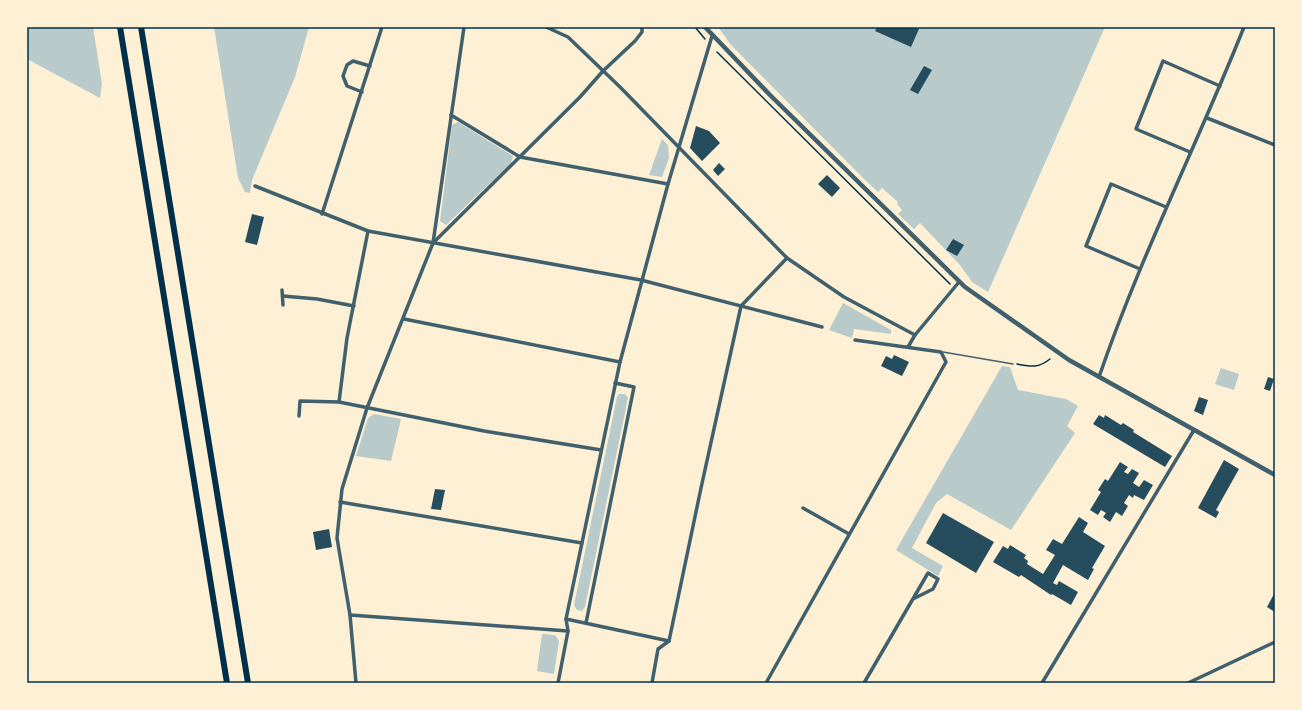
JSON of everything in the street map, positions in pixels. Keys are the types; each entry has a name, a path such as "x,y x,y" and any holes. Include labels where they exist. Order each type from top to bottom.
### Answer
{"highway":[{"path":"120,27 227,683"},
{"path":"141,27 248,683"}],"street":[{"path":"322,214 382,27"},
{"path":"356,683 350,615 337,538 342,489 367,408 404,319 433,243 464,27"},
{"path":"546,27 568,38 620,87 679,150 786,258 844,297 915,335"},
{"path":"433,243 580,97 603,71 642,32 642,27"},
{"path":"705,27 712,36 958,282 1032,336 1069,360 1275,475"},
{"path":"1099,377 1140,269 1190,152 1207,118 1244,27"},
{"path":"558,683 568,631 566,619 615,383 641,280 712,36"},
{"path":"362,92 347,86 343,76 347,65 354,61 370,66"},
{"path":"1190,152 1136,129 1163,61 1220,86"},
{"path":"451,115 520,157 668,184"},
{"path":"1207,118 1275,145"},
{"path":"1140,269 1086,246 1111,184 1166,207"},
{"path":"255,186 322,214 368,231 641,280 822,327"},
{"path":"339,402 347,338 368,231"},
{"path":"652,683 658,649 669,641 700,488 741,306 786,258"},
{"path":"908,347 915,335 958,282"},
{"path":"282,290 283,305"},
{"path":"283,296 317,299 354,306"},
{"path":"404,319 620,362"},
{"path":"766,683 946,362 941,352 856,340"},
{"path":"586,623 634,387 615,383"},
{"path":"299,416 300,401 339,402 484,431 601,450"},
{"path":"1042,683 1194,430"},
{"path":"340,502 582,543"},
{"path":"803,508 849,534"},
{"path":"864,683 928,573 938,579 933,589 913,599"},
{"path":"350,615 568,631"},
{"path":"566,619 669,641"},
{"path":"1188,683 1275,642"}],"lane":[{"path":"941,352 1013,364"}],"path":[{"path":"695,27 708,43"},
{"path":"717,52 951,286"},
{"path":"1013,364 1035,368 1043,365 1050,359"}],"shaded area":[{"path":"27,27 93,27 102,84 100,98 27,59"},
{"path":"214,27 309,27 295,77 252,180 250,193 245,192 238,178"},
{"path":"718,27 1105,27 988,292 972,282 960,265 920,223 914,229 898,214 902,210 897,204 898,202 882,188 878,192 865,180 731,45"},
{"path":"458,122 513,156 511,163 446,225 440,221 452,125"},
{"path":"662,139 668,145 669,158 662,177 649,175"},
{"path":"843,303 891,330 891,334 854,329 852,338 829,330"},
{"path":"1002,366 1010,367 1018,390 1066,399 1078,406 1067,426 1075,433 1011,530 947,494 936,503 912,548 943,566 938,576 896,550"},
{"path":"1221,368 1239,374 1234,390 1215,384"},
{"path":"619,394 625,394 628,398 585,607 582,611 577,610 574,605 617,397"},
{"path":"374,414 401,419 391,461 356,456 368,418"},
{"path":"542,634 555,635 559,641 554,674 537,671"}],"building":[{"path":"877,27 913,27 919,29 911,47 875,31"},
{"path":"924,66 932,70 918,94 910,90"},
{"path":"696,126 709,131 720,143 702,161 690,148"},
{"path":"719,163 725,169 718,176 713,170"},
{"path":"827,175 840,188 832,197 818,184"},
{"path":"252,214 264,217 257,245 245,242"},
{"path":"953,239 964,245 957,256 946,250"},
{"path":"894,355 909,362 902,376 881,366 886,356 892,359"},
{"path":"1268,377 1274,379 1270,391 1264,389"},
{"path":"1199,397 1208,400 1203,415 1194,411"},
{"path":"1099,415 1104,418 1105,415 1121,425 1123,423 1134,430 1133,432 1172,456 1165,467 1093,424"},
{"path":"1224,460 1239,469 1216,510 1219,512 1216,518 1198,508"},
{"path":"1120,462 1128,467 1124,472 1128,474 1132,469 1139,473 1133,483 1139,487 1144,480 1153,485 1144,500 1134,495 1133,498 1129,495 1124,503 1128,506 1122,516 1116,512 1110,522 1103,517 1106,513 1101,510 1098,515 1090,510 1101,492 1098,490 1105,479 1108,481"},
{"path":"435,489 445,490 441,510 431,509"},
{"path":"943,513 994,542 976,573 926,543"},
{"path":"1079,517 1088,523 1083,532 1105,546 1092,568 1094,569 1088,580 1063,565 1053,583 1057,585 1059,581 1078,592 1071,605 1052,594 1051,595 1021,575 1019,577 993,562 1003,546 1008,549 1010,545 1026,555 1024,558 1028,561 1027,564 1043,574 1055,555 1046,550 1053,539 1062,544"},
{"path":"329,529 332,547 316,550 313,532"},
{"path":"1275,592 1275,612 1267,607"}]}
